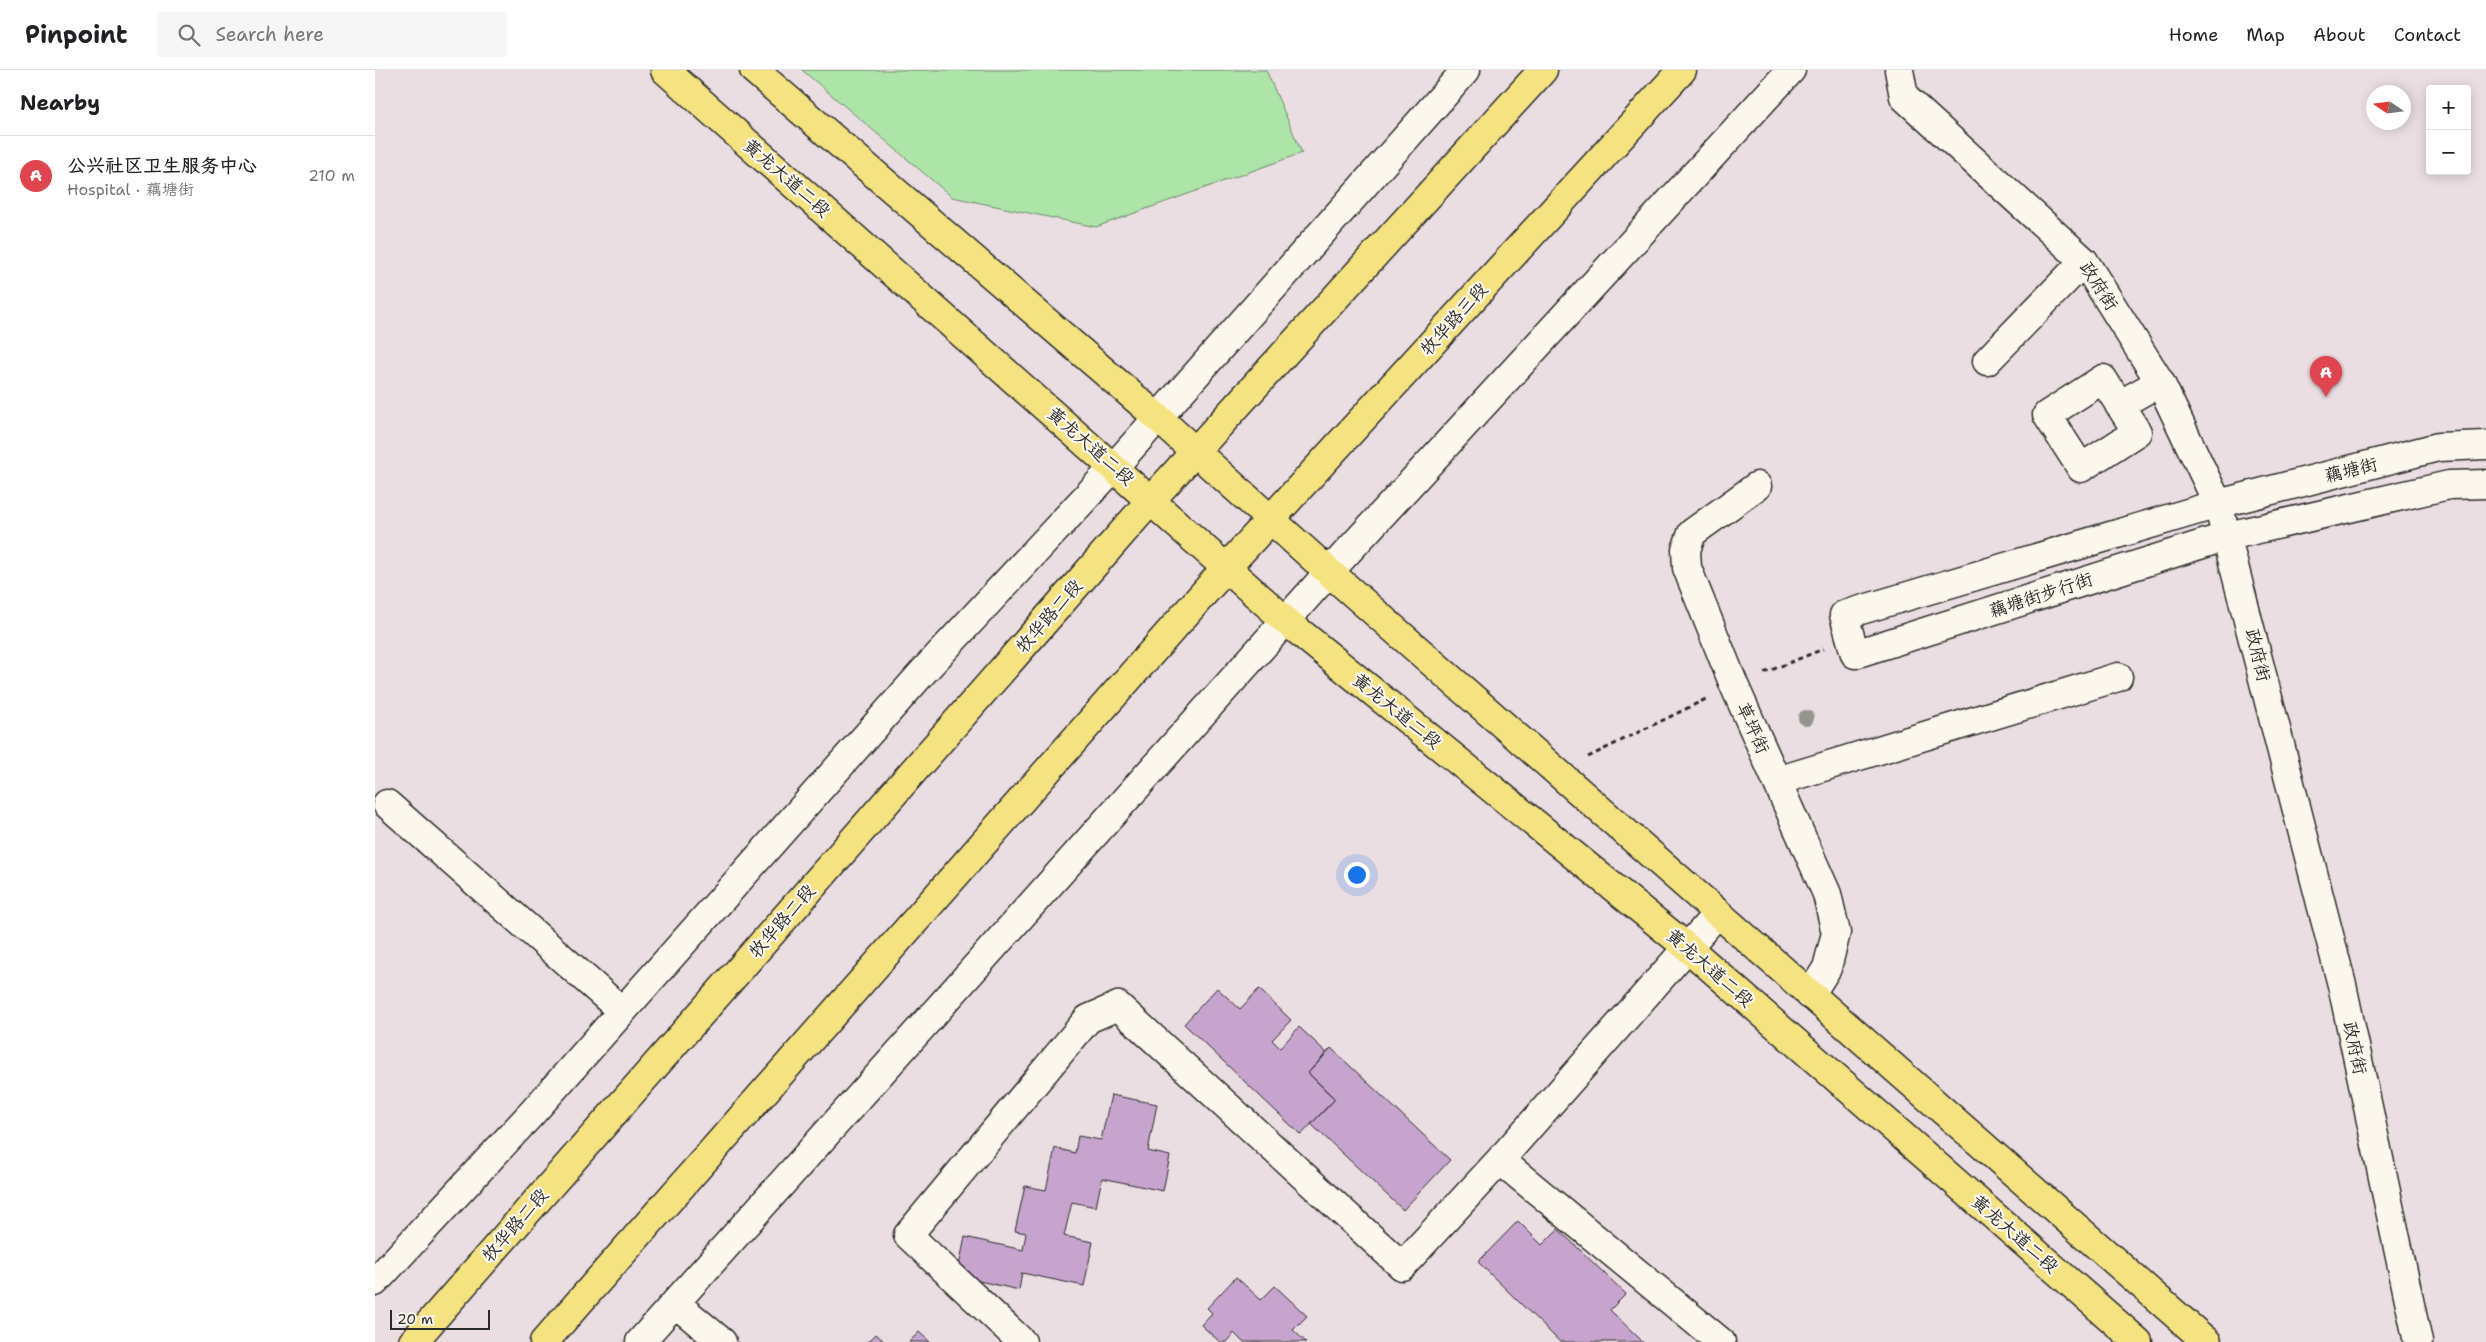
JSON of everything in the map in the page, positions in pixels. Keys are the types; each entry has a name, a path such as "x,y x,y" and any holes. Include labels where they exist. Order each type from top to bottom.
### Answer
{"main road":[{"name":"黄龙大道二段","path":"665,70 1286,620 1687,948 2138,1342"},
{"path":"754,70 1157,417 1272,518 1329,572 1717,914 2207,1342"},
{"path":"1151,500 1543,70"},
{"name":"牧华路三段","path":"1226,568 1682,70"},
{"name":"牧华路二段","path":"413,1342 1151,500"},
{"path":"544,1342 1226,568"}],"street":[{"path":"375,1282 526,1119 923,672 1114,467 1466,70"},
{"path":"640,1342 1329,572 1791,70"},
{"name":"政府街","path":"1899,70 1904,96 2084,261 2159,382 2218,504 2228,536 2342,985 2418,1342"},
{"path":"1987,361 2084,261"},
{"path":"2119,405 2159,382"},
{"name":"藕塘街","path":"2218,504 2438,447 2486,445"},
{"name":"藕塘街","path":"2228,536 2449,485 2486,484"},
{"name":"草坪街","path":"1757,486 1692,533 1686,550 1687,568 1734,685 1827,894 1836,934 1827,968 1810,995"},
{"name":"藕塘街步行街","path":"2218,504 1844,615 1855,654 2228,536"},
{"path":"1777,781 2118,677"},
{"path":"387,804 623,1011"},
{"path":"1022,1342 908,1236 1087,1019 1118,1006 1402,1266 1500,1160 1717,914"},
{"path":"1500,1160 1721,1342"},
{"path":"675,1303 722,1342"}],"path":[{"path":"1557,772 1734,685 1802,658"}],"green space":[{"path":"802,70 1266,70 1302,153 1096,227 952,197"}],"building":[{"path":"1217,988 1240,1009 1259,989 1291,1020 1272,1040 1280,1048 1299,1027 1327,1053 1308,1073 1335,1099 1301,1135 1184,1024"},
{"path":"1331,1048 1450,1160 1403,1210 1311,1124 1335,1099 1308,1073"},
{"path":"1111,1095 1157,1104 1148,1151 1170,1156 1163,1191 1102,1178 1096,1207 1072,1202 1064,1236 1093,1242 1084,1286 1022,1273 1019,1290 957,1276 965,1237 1023,1250 1026,1233 1015,1231 1025,1186 1046,1190 1055,1148 1075,1153 1078,1136 1101,1140"},
{"path":"1518,1221 1542,1245 1558,1229 1626,1294 1610,1310 1643,1342 1560,1342 1478,1262"},
{"path":"1236,1277 1261,1300 1275,1286 1307,1316 1293,1330 1306,1342 1243,1342 1234,1333 1226,1342 1220,1342 1201,1325 1212,1313 1207,1308"},
{"path":"919,1332 930,1342 909,1342"},
{"path":"876,1334 885,1342 868,1342"}],"place":[{"name":"公兴社区卫生服务中心","path":"2326,397"}]}
